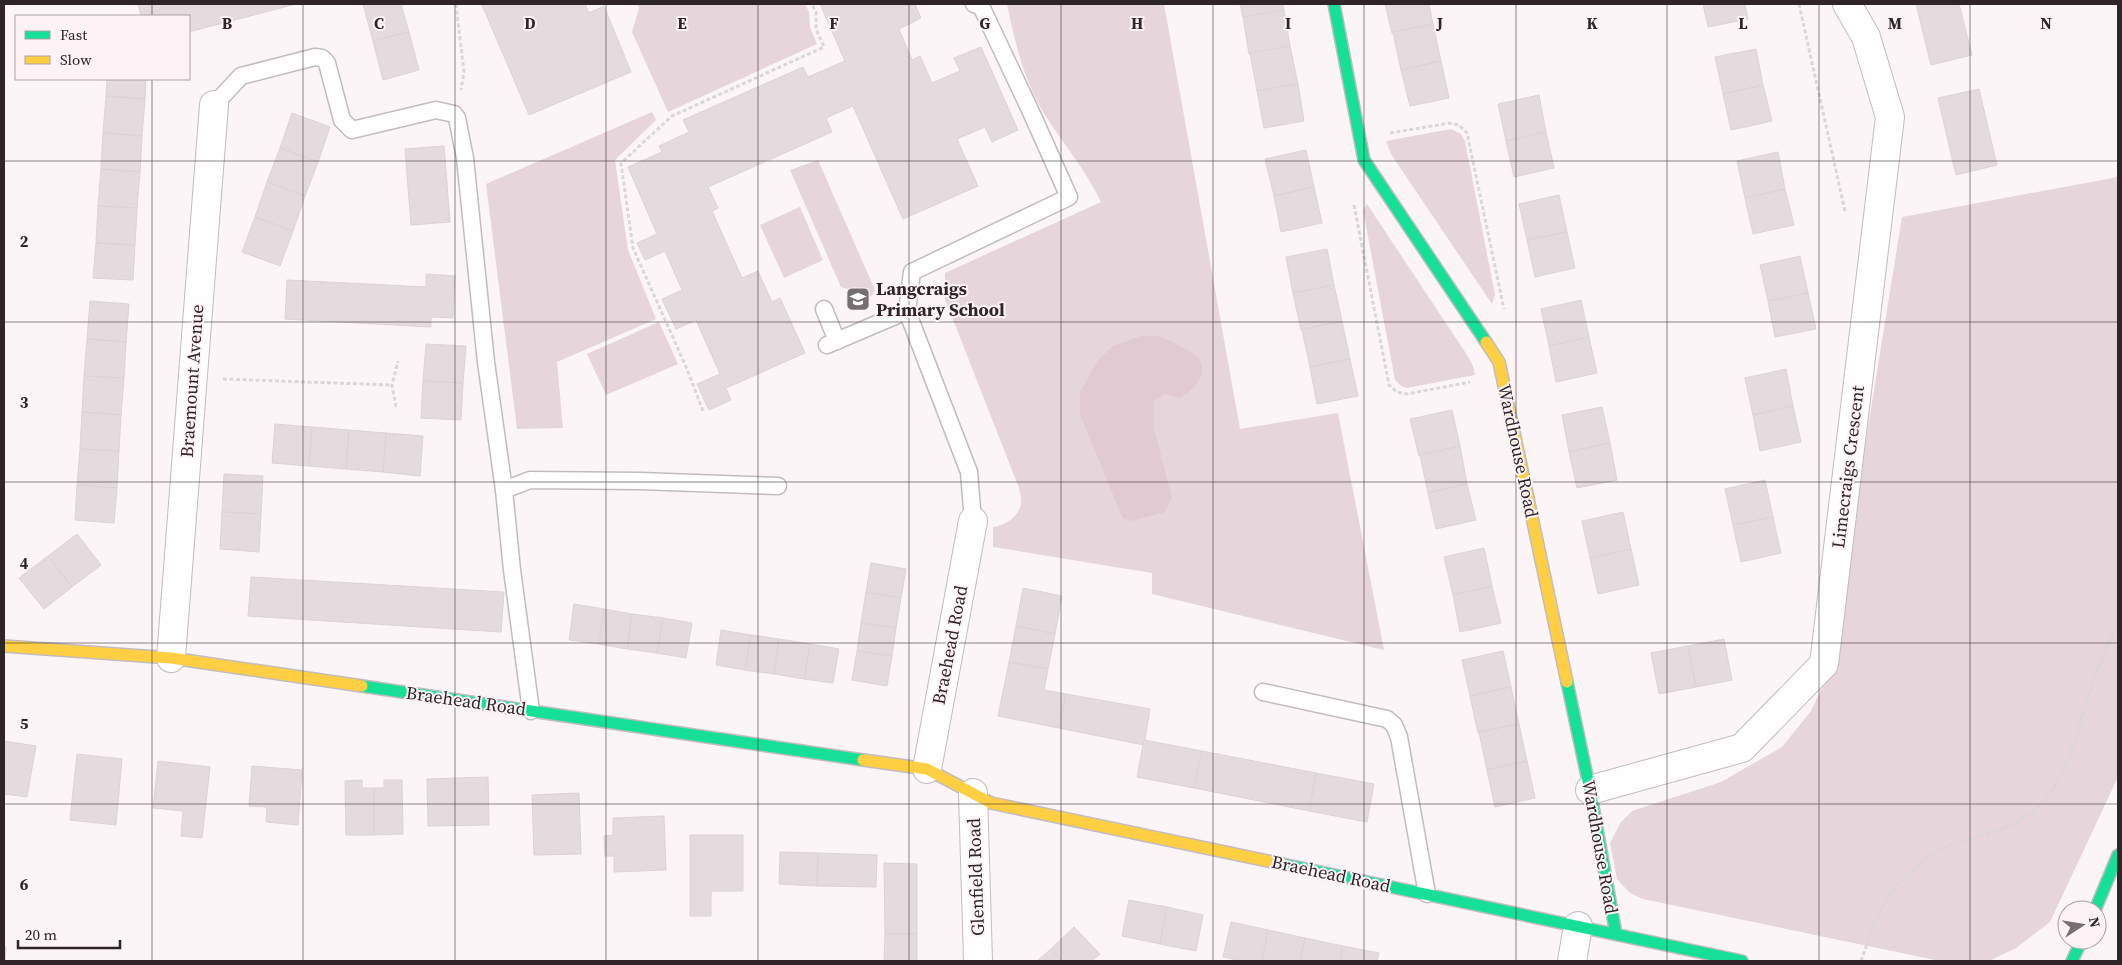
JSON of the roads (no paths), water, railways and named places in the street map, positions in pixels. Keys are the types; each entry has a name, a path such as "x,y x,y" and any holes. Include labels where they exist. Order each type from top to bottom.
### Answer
{"street":[{"name":"Wardhouse Road","path":"1334,4 1364,160 1499,362 1590,790 1616,934"},
{"name":"Limecraigs Crescent","path":"1590,790 1742,748 1824,664 1890,117 1866,38 1847,4"},
{"name":"Braemount Avenue","path":"171,658 214,105"},
{"name":"Braehead Road","path":"927,769 973,521"},
{"name":"Braehead Road","path":"4,646 171,658 927,769 991,803 1742,961"},
{"name":"Glenfield Road","path":"973,793 978,961"},
{"path":"2098,900 2118,855"},
{"path":"1572,961 1578,926"}],"lane":[{"path":"973,521 969,472 907,312 912,272 1069,197 981,6 974,4"},
{"path":"214,105 241,76 315,57 322,58 327,63 342,120 352,130 436,110 454,114 458,118 465,158 483,333 531,711"},
{"path":"824,309 832,343 907,312"},
{"path":"504,490 530,480 640,481 778,486"},
{"path":"1263,692 1387,719 1394,724 1399,737 1427,894"}],"place":[{"name":"Langcraigs Primary School","path":"858,299"}]}
